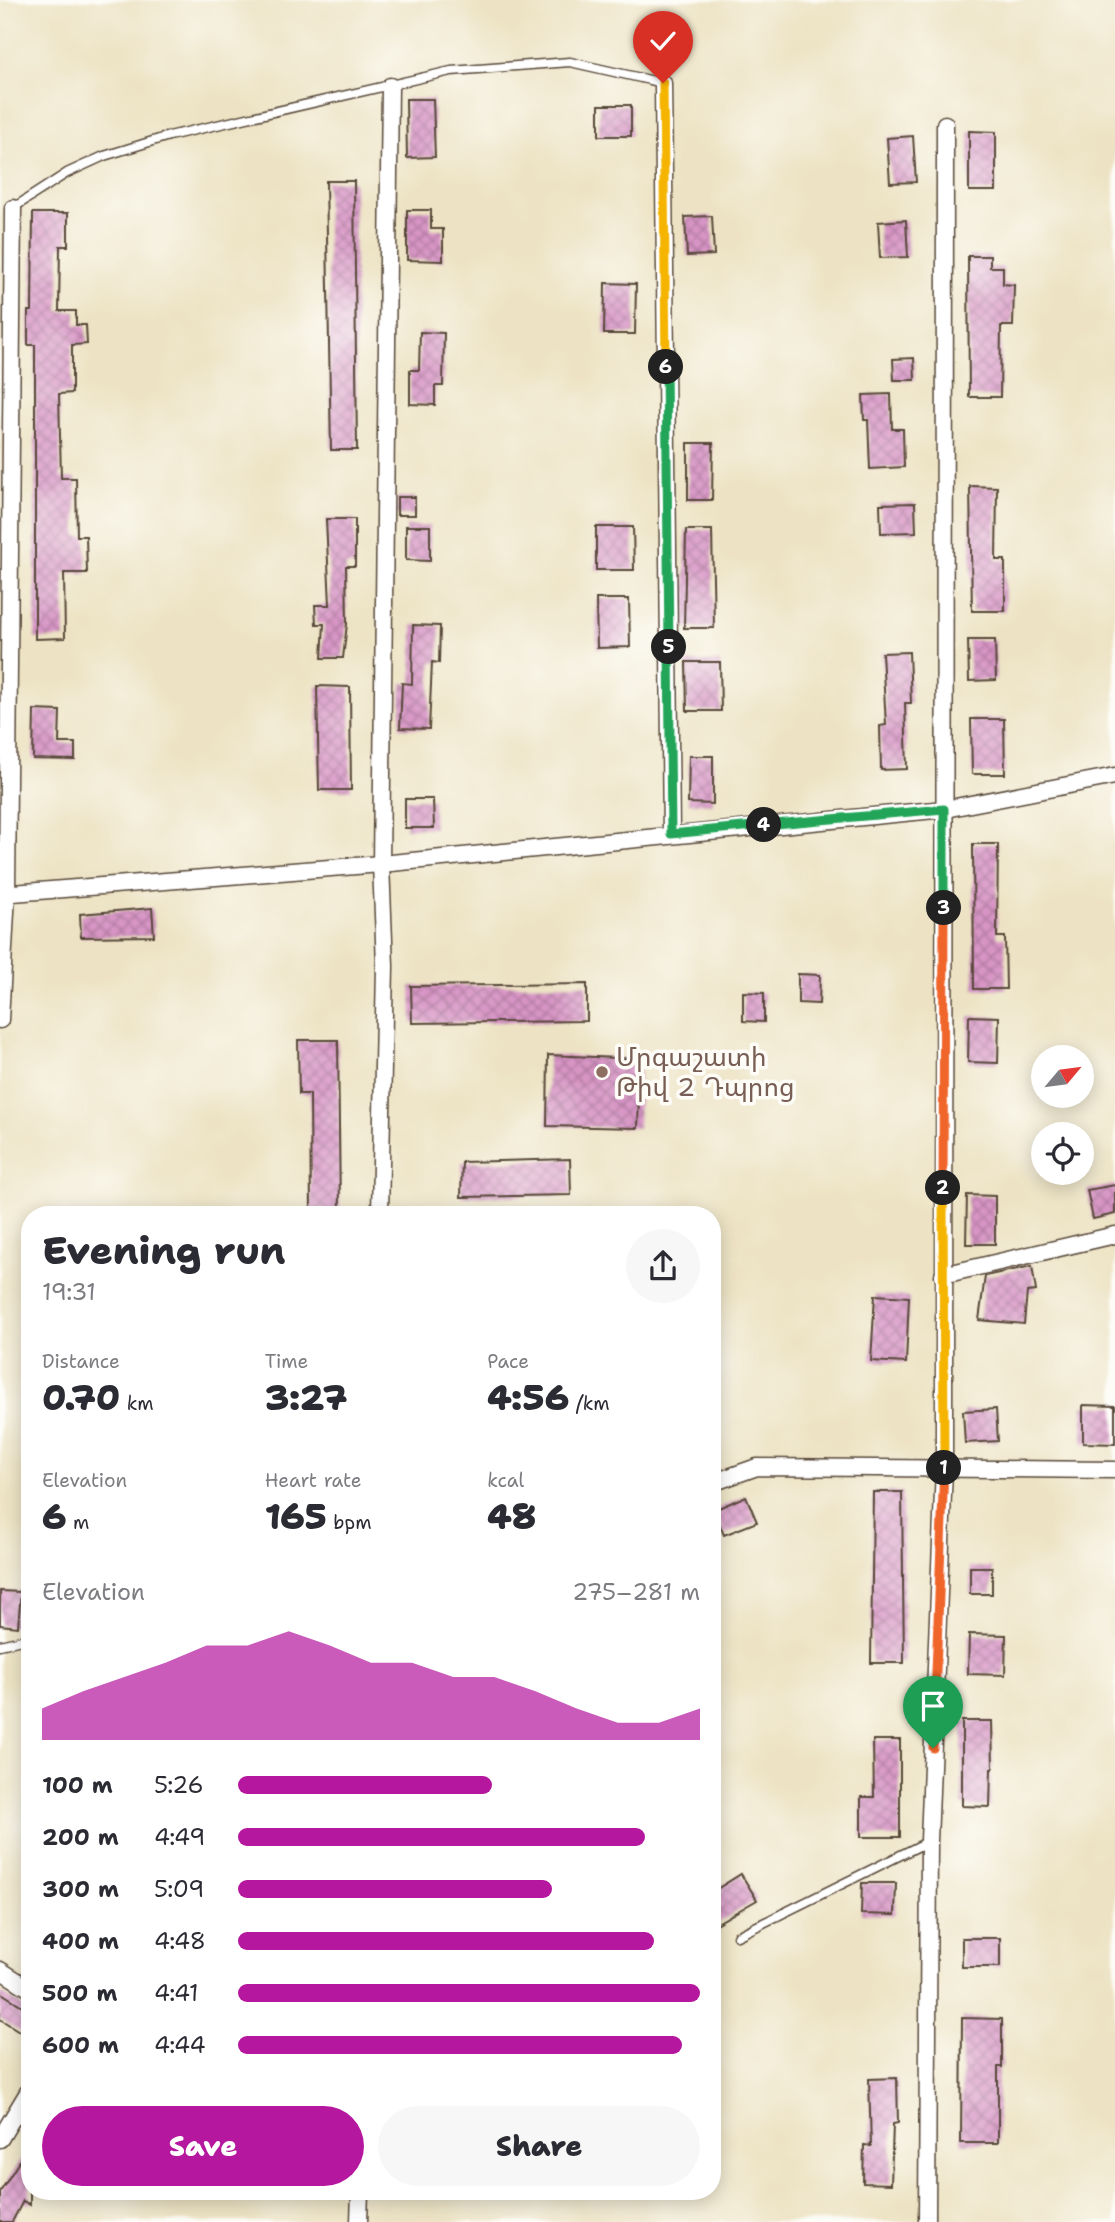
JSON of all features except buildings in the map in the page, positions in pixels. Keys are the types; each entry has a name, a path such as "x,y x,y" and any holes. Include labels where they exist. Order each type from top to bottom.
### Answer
{"street":[{"path":"663,83 671,834"},
{"path":"380,1206 385,966 381,864 390,86"},
{"path":"927,2222 929,1841 944,1468 945,124"},
{"path":"0,1020 13,208"},
{"path":"4,894 381,864 944,809 1115,776"},
{"path":"943,1275 1115,1235"},
{"path":"721,1480 757,1467 1115,1470"},
{"path":"0,1970 21,1983"},
{"path":"0,2139 21,2104"},
{"path":"359,2222 360,2200"}],"lane":[{"path":"13,208 67,173 104,156 169,135 452,71 570,62 663,83"},
{"path":"0,1645 21,1640"},
{"path":"737,1936 929,1841"}],"place":[{"name":"Մրգաշատի Թիվ 2 Դպրոց","path":"602,1072"}],"route":[{"path":"663,83 671,834 944,809 944,1468 933,1748"}]}
